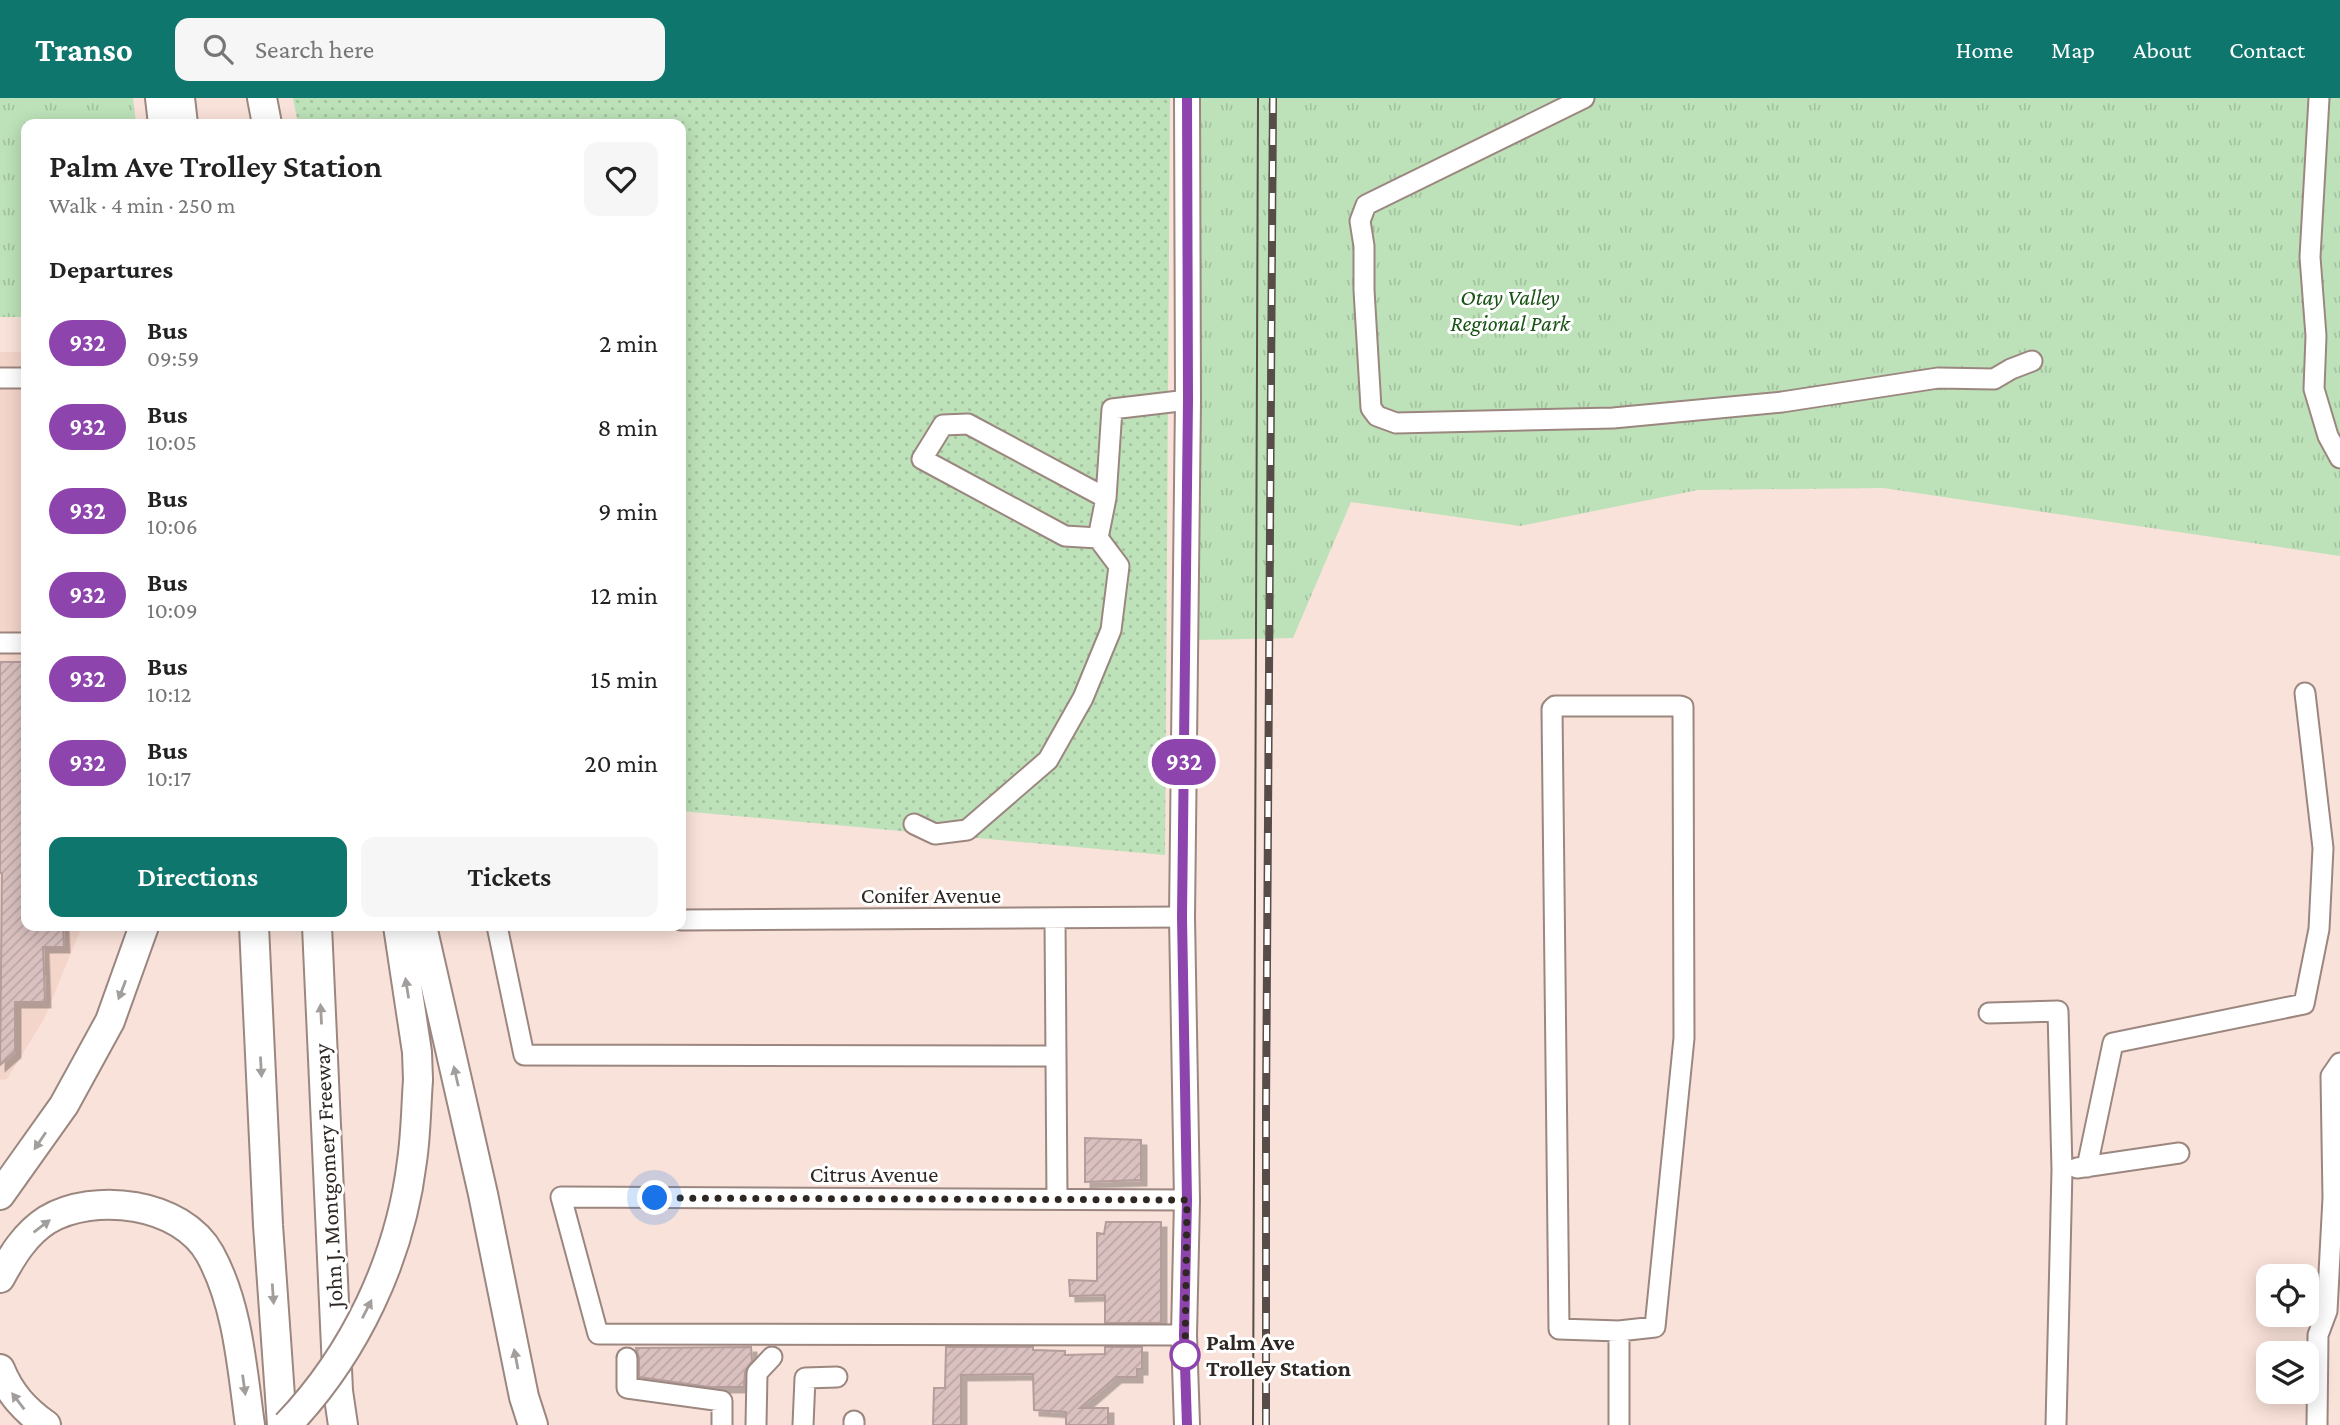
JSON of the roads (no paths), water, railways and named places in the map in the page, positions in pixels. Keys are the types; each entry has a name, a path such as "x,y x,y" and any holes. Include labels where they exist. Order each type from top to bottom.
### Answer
{"highway":[{"path":"160,98 162,119"},
{"path":"180,98 182,119"},
{"path":"248,98 250,119"},
{"path":"262,98 266,119"},
{"path":"0,1195 64,1105 88,1063 110,1021 142,931"},
{"path":"254,931 268,1225 282,1425"},
{"name":"John J. Montgomery Freeway","path":"317,931 338,1391 343,1425"},
{"path":"287,1425 334,1369 372,1300 384,1272 407,1194 418,1080 417,1052 399,931"},
{"path":"423,931 524,1397 533,1425"},
{"path":"0,1278 18,1245 47,1220 85,1206 130,1206 165,1215 188,1230 208,1251 225,1286 240,1355 250,1425"},
{"path":"0,1369 6,1385 25,1410 46,1425"}],"main road":[{"path":"1187,98 1188,400 1182,917 1187,1200 1184,1335 1187,1425"}],"street":[{"path":"1584,98 1366,205 1360,221 1364,246 1371,408 1377,416 1396,423 1613,418 1782,402 1938,378 1994,379 2032,361"},
{"path":"2319,98 2310,257 2316,336 2314,389 2328,436 2340,458"},
{"path":"0,378 21,378"},
{"path":"914,824 936,834 967,830 1048,760 1083,698 1111,630 1119,566 1098,538 1106,498 1112,409 1188,400"},
{"path":"1098,538 1065,536 922,459 943,425 968,424 1106,498"},
{"path":"0,643 21,643"},
{"path":"2087,1167 2113,1043 2304,1004 2319,929 2323,848 2305,693"},
{"path":"1555,706 1683,707 1684,1038 1658,1312 1655,1327 1619,1331 1559,1329 1552,709 1555,706"},
{"name":"Conifer Avenue","path":"686,920 1182,917"},
{"path":"1055,919 1057,1199"},
{"path":"499,931 524,1055 1056,1056"},
{"path":"1989,1013 2058,1011 2062,1171 2056,1425"},
{"path":"2317,1425 2318,1335 2333,1306 2331,1076 2340,1063"},
{"path":"2062,1171 2179,1153"},
{"name":"Citrus Avenue","path":"1184,1335 598,1334 562,1198 1187,1200"},
{"path":"1619,1331 1619,1425"},
{"path":"756,1425 757,1373 772,1357"},
{"path":"627,1358 627,1388 722,1401 722,1425"},
{"path":"803,1425 805,1378 837,1377"}],"tram line":[{"path":"1253,1425 1258,98"}],"railway":[{"path":"1266,1425 1273,98"}],"place":[{"name":"Palm Ave Trolley Station","path":"1185,1355"}],"park label":[{"name":"Otay Valley Regional Park","path":"1510,310"}]}
